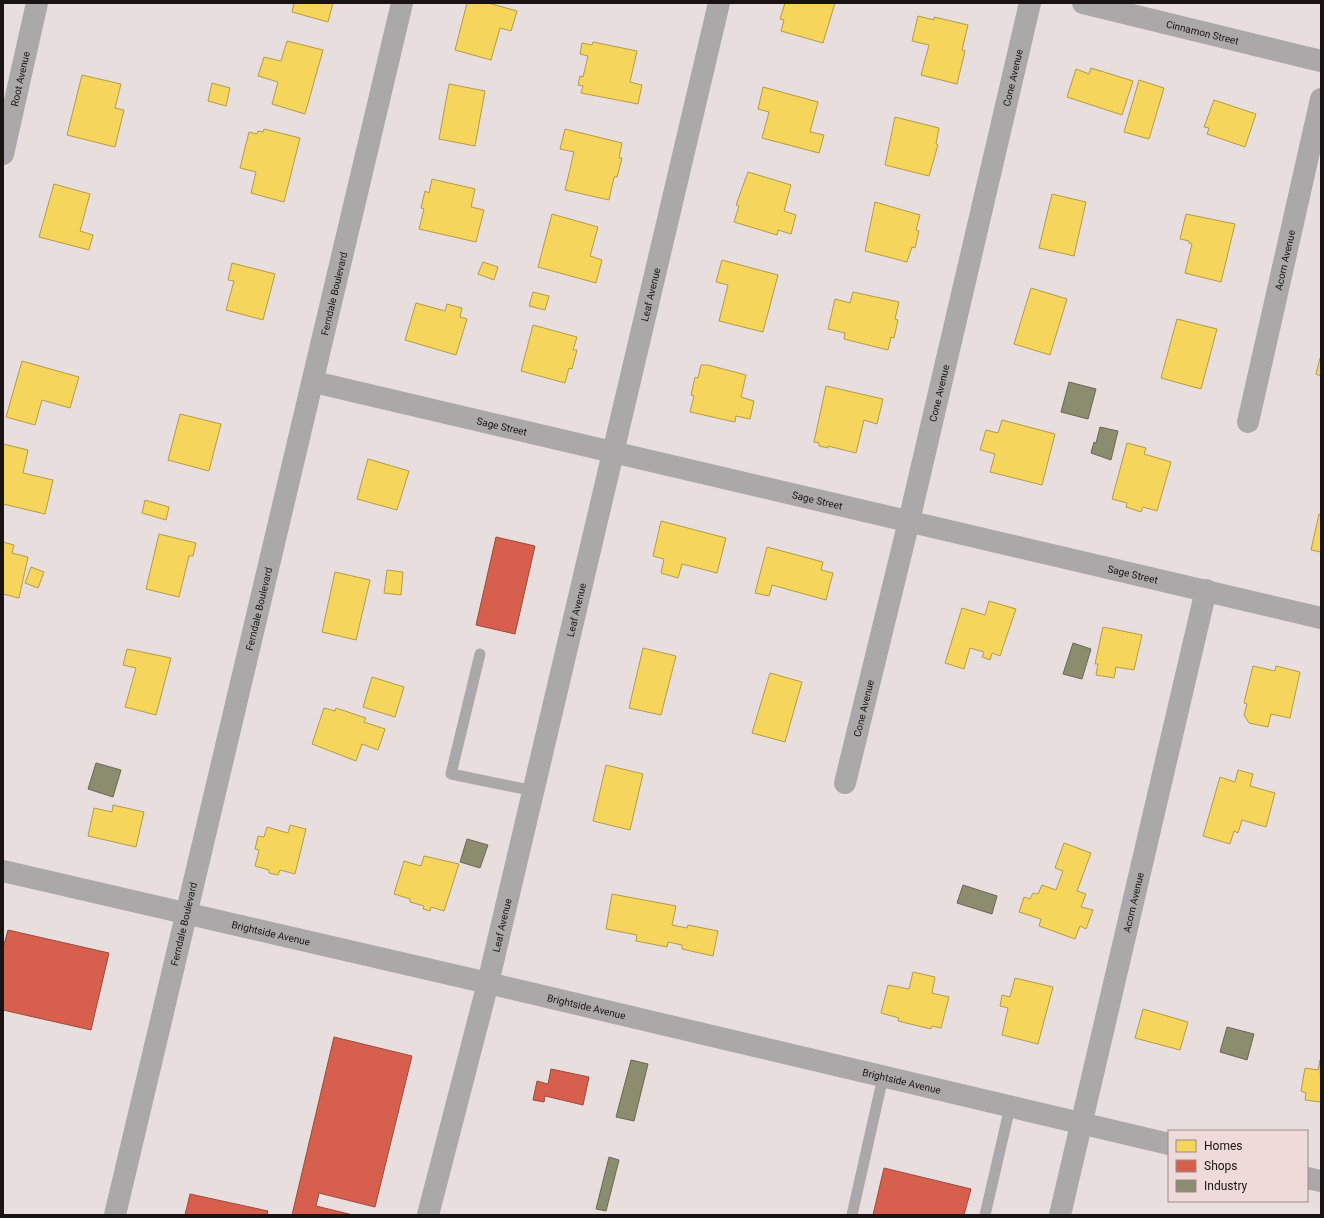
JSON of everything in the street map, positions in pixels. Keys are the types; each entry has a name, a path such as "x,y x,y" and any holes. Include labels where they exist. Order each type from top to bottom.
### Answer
{"street":[{"name":"Root Avenue","path":"3,154 37,3"},
{"name":"Ferndale Boulevard","path":"115,1215 185,914 314,382 402,3"},
{"name":"Leaf Avenue","path":"428,1215 488,983 534,791 614,454 718,3"},
{"name":"Cone Avenue","path":"845,783 909,521 1030,3"},
{"name":"Cinnamon Street","path":"1083,3 1321,61"},
{"name":"Acorn Avenue","path":"1248,422 1321,99"},
{"name":"Sage Street","path":"314,382 614,454 909,521 1321,618"},
{"name":"Acorn Avenue","path":"1060,1215 1206,590"},
{"name":"Brightside Avenue","path":"3,871 488,983 1168,1144"},
{"path":"1308,1178 1321,1181"}],"lane":[{"path":"480,654 451,774 534,791"},
{"path":"852,1215 882,1077"},
{"path":"985,1215 1010,1107"}],"building: Homes":[{"path":"294,3 333,3 328,22 292,12"},
{"path":"467,3 488,3 517,11 511,31 500,28 491,60 455,50"},
{"path":"785,3 835,3 823,43 781,31 784,20 780,19"},
{"path":"918,16 934,20 934,17 968,25 962,50 965,51 957,84 921,75 929,45 912,41"},
{"path":"287,41 323,50 305,114 272,104 278,82 258,76 264,57 281,61"},
{"path":"593,42 637,51 630,82 642,85 638,104 581,93 583,86 578,85 580,76 583,77 588,56 580,54 582,43 592,45"},
{"path":"1091,68 1133,81 1122,115 1067,97 1076,69 1089,74"},
{"path":"82,75 121,84 115,108 124,110 115,147 67,135"},
{"path":"1139,80 1164,88 1149,139 1124,132"},
{"path":"212,83 230,88 226,106 208,101"},
{"path":"449,84 485,91 475,146 439,139"},
{"path":"763,87 818,102 810,132 824,135 819,153 762,138 769,112 758,109"},
{"path":"1214,100 1256,114 1245,147 1207,134 1209,128 1204,127"},
{"path":"895,117 939,128 936,144 938,145 929,176 885,165"},
{"path":"264,129 300,138 284,202 251,193 256,172 240,168 249,132 257,134 258,131 263,132"},
{"path":"565,129 622,143 619,158 622,158 617,177 614,177 609,200 565,190 574,152 560,149"},
{"path":"748,172 791,185 784,211 796,215 791,234 778,230 777,235 734,222 739,206 736,205"},
{"path":"432,179 475,189 471,207 484,210 476,242 419,229 424,209 421,208 425,191 429,193"},
{"path":"54,184 90,194 80,231 93,235 89,250 39,237"},
{"path":"1052,194 1086,202 1074,256 1039,248"},
{"path":"875,202 920,215 916,230 919,231 915,248 912,247 907,262 865,251"},
{"path":"552,214 598,227 590,256 602,260 596,283 538,267"},
{"path":"1186,214 1235,224 1221,282 1185,273 1192,244 1189,243 1189,241 1180,239"},
{"path":"722,260 778,275 763,332 719,321 728,285 716,282"},
{"path":"483,262 498,267 494,280 478,274"},
{"path":"232,263 275,274 263,320 226,310 234,281 228,280"},
{"path":"1031,288 1067,299 1050,355 1014,344"},
{"path":"533,292 549,296 545,310 529,306"},
{"path":"853,292 899,302 895,319 898,320 894,338 891,337 888,350 844,339 845,333 828,329 835,299 850,303"},
{"path":"416,303 445,311 447,304 462,308 460,317 467,319 456,355 405,340"},
{"path":"1177,319 1217,329 1201,389 1161,378"},
{"path":"533,325 577,337 573,350 577,350 572,369 569,368 565,383 521,371"},
{"path":"1321,358 1321,376 1316,374"},
{"path":"22,361 79,377 70,408 42,400 35,425 6,417"},
{"path":"701,365 708,365 746,375 741,397 754,401 750,419 736,416 735,422 690,412 694,396 691,395 695,377 698,378"},
{"path":"826,386 883,399 877,424 864,420 856,453 828,446 828,448 819,446 819,443 814,442"},
{"path":"180,414 221,424 209,471 168,460"},
{"path":"1002,420 1055,434 1042,485 990,472 995,454 980,450 986,430 998,433"},
{"path":"1127,443 1146,448 1144,454 1171,462 1157,511 1143,507 1141,512 1126,507 1127,503 1112,499"},
{"path":"3,444 28,450 23,473 53,480 45,514 3,504"},
{"path":"368,459 409,471 397,510 357,499"},
{"path":"145,500 169,507 166,520 142,513"},
{"path":"1319,514 1321,515 1321,552 1311,550"},
{"path":"661,521 726,538 717,573 682,564 678,578 661,573 664,559 653,556"},
{"path":"159,534 196,543 193,556 189,556 179,597 146,589"},
{"path":"3,542 14,545 12,553 28,557 19,598 3,594"},
{"path":"767,547 823,562 821,570 833,573 826,600 772,585 769,596 755,593"},
{"path":"31,567 44,572 38,588 25,583"},
{"path":"387,570 403,572 401,595 384,593"},
{"path":"335,572 370,580 356,640 322,632"},
{"path":"989,601 1016,609 1000,656 992,653 990,660 982,657 984,652 970,648 964,669 945,663 962,608 985,615"},
{"path":"1103,627 1142,635 1134,670 1116,667 1114,678 1096,675 1098,664 1095,664"},
{"path":"643,648 676,656 661,715 629,708"},
{"path":"127,649 171,658 156,715 125,707 136,668 123,665"},
{"path":"1253,666 1275,671 1276,666 1300,672 1290,718 1271,714 1268,727 1249,723 1244,715 1247,704 1244,703"},
{"path":"770,673 802,682 785,742 752,733"},
{"path":"372,677 404,687 395,717 363,707"},
{"path":"324,708 335,711 336,708 366,718 364,722 385,729 378,750 362,744 356,761 312,744"},
{"path":"606,765 643,774 630,830 593,821"},
{"path":"1238,770 1253,774 1250,786 1275,793 1266,827 1242,820 1238,833 1234,831 1230,844 1203,836 1220,777 1235,782"},
{"path":"113,805 144,812 136,847 88,836 94,808 112,812"},
{"path":"290,825 306,829 295,874 280,870 278,875 269,873 269,870 255,866 259,850 255,849 258,836 264,837 267,827 288,833"},
{"path":"1064,843 1091,853 1077,891 1086,894 1081,907 1093,910 1086,929 1080,926 1075,939 1039,926 1041,919 1019,912 1024,897 1030,899 1033,893 1038,894 1042,885 1056,890 1063,871 1055,868"},
{"path":"424,856 459,864 444,911 431,907 430,911 423,909 424,906 410,902 410,899 394,894 404,861 421,866"},
{"path":"612,894 676,906 672,925 687,928 688,925 718,931 713,956 682,949 682,945 668,942 667,947 636,941 637,935 606,929"},
{"path":"913,972 935,977 932,993 949,997 941,1028 932,1026 931,1029 898,1021 899,1018 881,1013 888,985 909,989"},
{"path":"1015,978 1053,987 1038,1044 1002,1035 1008,1008 1000,1006 1002,995 1010,997"},
{"path":"1143,1009 1188,1022 1180,1050 1135,1038"},
{"path":"1320,1060 1321,1102 1305,1100 1306,1093 1301,1091 1305,1068 1318,1070"}],"building: Shops":[{"path":"496,537 535,546 515,634 476,625"},
{"path":"8,930 109,953 91,1030 3,1010 3,948"},
{"path":"334,1037 412,1056 375,1207 319,1193 316,1206 353,1215 292,1215"},
{"path":"551,1069 589,1077 583,1105 545,1096 544,1102 533,1100 537,1081 548,1084"},
{"path":"884,1168 971,1189 964,1215 873,1215"},
{"path":"190,1194 268,1211 267,1215 185,1215"}],"building: Industry":[{"path":"1069,382 1096,389 1088,419 1061,412"},
{"path":"1100,427 1118,431 1111,460 1091,453 1094,442 1096,443"},
{"path":"1073,643 1091,649 1082,679 1063,674"},
{"path":"96,763 121,770 113,797 88,789"},
{"path":"467,839 488,845 480,868 460,862"},
{"path":"963,885 997,896 992,914 957,903"},
{"path":"1227,1027 1254,1034 1247,1060 1220,1052"},
{"path":"631,1060 648,1064 634,1121 616,1117"},
{"path":"609,1157 619,1160 606,1211 596,1209"}]}
